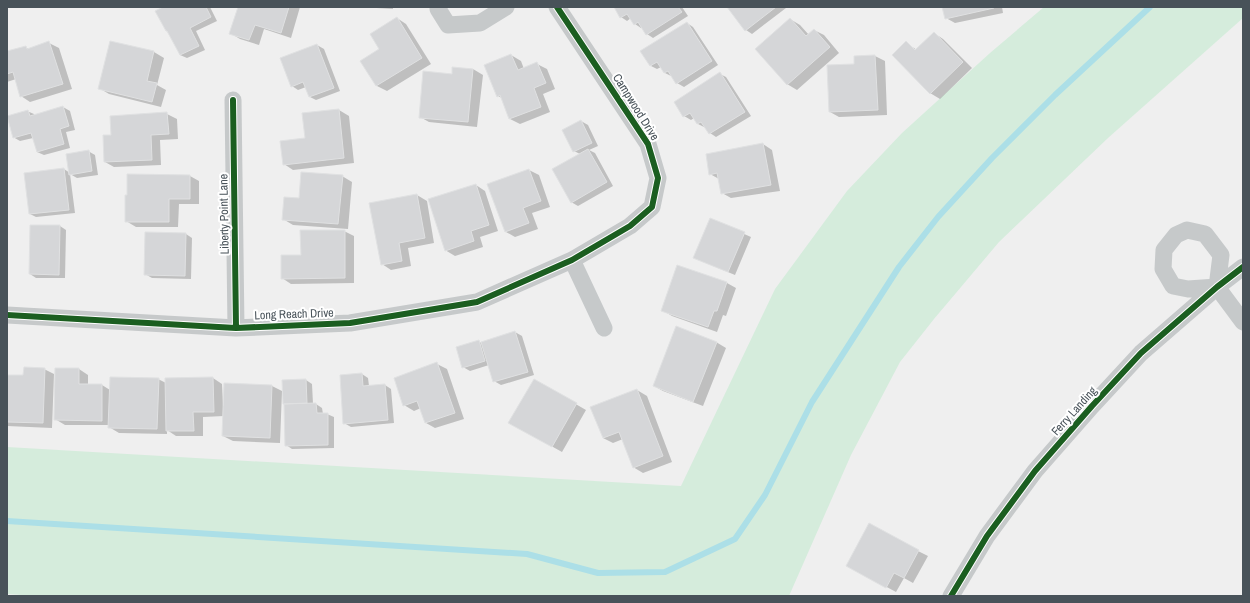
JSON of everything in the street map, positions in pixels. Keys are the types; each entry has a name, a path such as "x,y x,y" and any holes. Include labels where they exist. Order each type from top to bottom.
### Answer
{"street":[{"path":"438,7 448,26 480,23 506,7"},
{"name":"Campwood Drive","path":"557,7 648,144 658,178 652,207 630,226 572,260"},
{"name":"Liberty Point Lane","path":"233,100 236,328"},
{"path":"572,260 604,328"},
{"name":"Long Reach Drive","path":"7,315 236,328 350,323 477,302 572,260"},
{"name":"Ferry Landing","path":"951,596 987,536 1035,471 1092,406 1141,353 1217,287 1243,267"},
{"path":"1217,287 1243,322"}],"green space":[{"path":"1044,7 1243,7 1243,18 1108,138 999,242 900,362 851,455 789,596 36,596 7,594 7,447 681,486 775,289 847,191 902,133 990,53"}],"building":[{"path":"163,7 206,7 211,17 190,28 199,46 180,55 155,11"},
{"path":"238,7 289,7 281,33 255,25 249,40 229,34"},
{"path":"614,7 678,7 682,12 646,35 638,22 634,25 627,14 620,18"},
{"path":"727,7 776,7 745,31"},
{"path":"942,7 994,7 994,8 945,19"},
{"path":"397,17 422,58 376,86 360,61 379,49 370,34"},
{"path":"790,18 806,36 814,29 830,47 787,85 755,49"},
{"path":"687,22 712,61 676,84 668,71 664,73 657,62 650,66 640,51"},
{"path":"934,32 963,62 930,94 892,55 906,41 915,50"},
{"path":"49,41 63,84 20,97 13,72 7,74 7,51 26,46 27,49"},
{"path":"110,41 154,51 147,81 157,83 152,102 98,89"},
{"path":"317,44 334,88 309,97 303,82 291,87 280,58"},
{"path":"511,54 518,70 537,62 546,83 534,88 541,107 509,119 500,95 497,97 484,65"},
{"path":"875,55 878,110 829,112 827,65 854,64 854,56"},
{"path":"452,67 473,69 468,122 419,118 423,71 452,74"},
{"path":"720,72 745,112 709,134 701,122 697,124 690,113 683,117 674,102"},
{"path":"63,106 69,126 60,129 64,144 37,152 31,133 13,138 7,116 28,110 30,116"},
{"path":"339,109 344,158 283,165 280,141 305,138 302,113"},
{"path":"167,112 169,134 151,135 152,160 104,162 103,135 111,135 110,116"},
{"path":"581,120 592,143 573,152 562,130"},
{"path":"763,143 771,185 721,194 717,173 709,175 706,154"},
{"path":"588,149 607,182 571,203 552,169"},
{"path":"89,150 92,171 69,175 66,154"},
{"path":"64,168 69,210 29,214 24,173"},
{"path":"529,169 541,201 523,208 529,223 505,232 487,184"},
{"path":"301,172 343,175 338,224 282,220 284,197 299,198"},
{"path":"127,174 190,175 190,199 169,199 169,222 125,222"},
{"path":"476,184 489,225 471,231 474,241 445,251 428,199"},
{"path":"417,194 425,238 399,243 402,261 381,265 369,203"},
{"path":"710,218 745,232 728,272 693,258"},
{"path":"30,225 60,225 59,275 29,274"},
{"path":"300,230 345,230 345,278 281,279 281,255 301,255"},
{"path":"145,232 186,233 185,276 144,275"},
{"path":"677,265 727,282 717,311 714,311 708,327 661,311"},
{"path":"676,326 717,342 693,402 653,386"},
{"path":"515,331 528,372 493,382 481,342"},
{"path":"479,340 485,361 462,368 456,347"},
{"path":"437,362 455,413 425,423 417,401 403,406 394,378"},
{"path":"24,367 45,368 43,423 7,422 7,375 23,375"},
{"path":"55,368 79,368 79,384 102,384 102,421 54,420"},
{"path":"362,373 363,386 385,384 388,420 343,424 340,375"},
{"path":"110,377 159,378 157,429 108,428"},
{"path":"213,377 214,412 193,412 194,431 166,431 165,378"},
{"path":"306,379 307,403 283,404 282,380"},
{"path":"534,379 577,403 552,447 508,423"},
{"path":"224,383 272,385 270,438 222,436"},
{"path":"637,389 663,456 633,468 619,432 603,438 590,407"},
{"path":"316,403 317,413 328,413 328,445 285,446 284,404"},
{"path":"869,523 919,550 904,578 894,573 886,588 846,566"}],"waterway":[{"path":"7,521 527,554 598,573 665,572 735,539 765,495 812,402 899,267 938,217 992,158 1055,95 1150,7"}],"cycle path":[{"path":"7,315 236,328 350,323 477,302 572,260 630,226 652,207 658,178 648,144 557,7"},
{"path":"233,100 236,328"},
{"path":"951,596 987,536 1035,471 1092,406 1141,353 1217,287 1243,267"}]}
